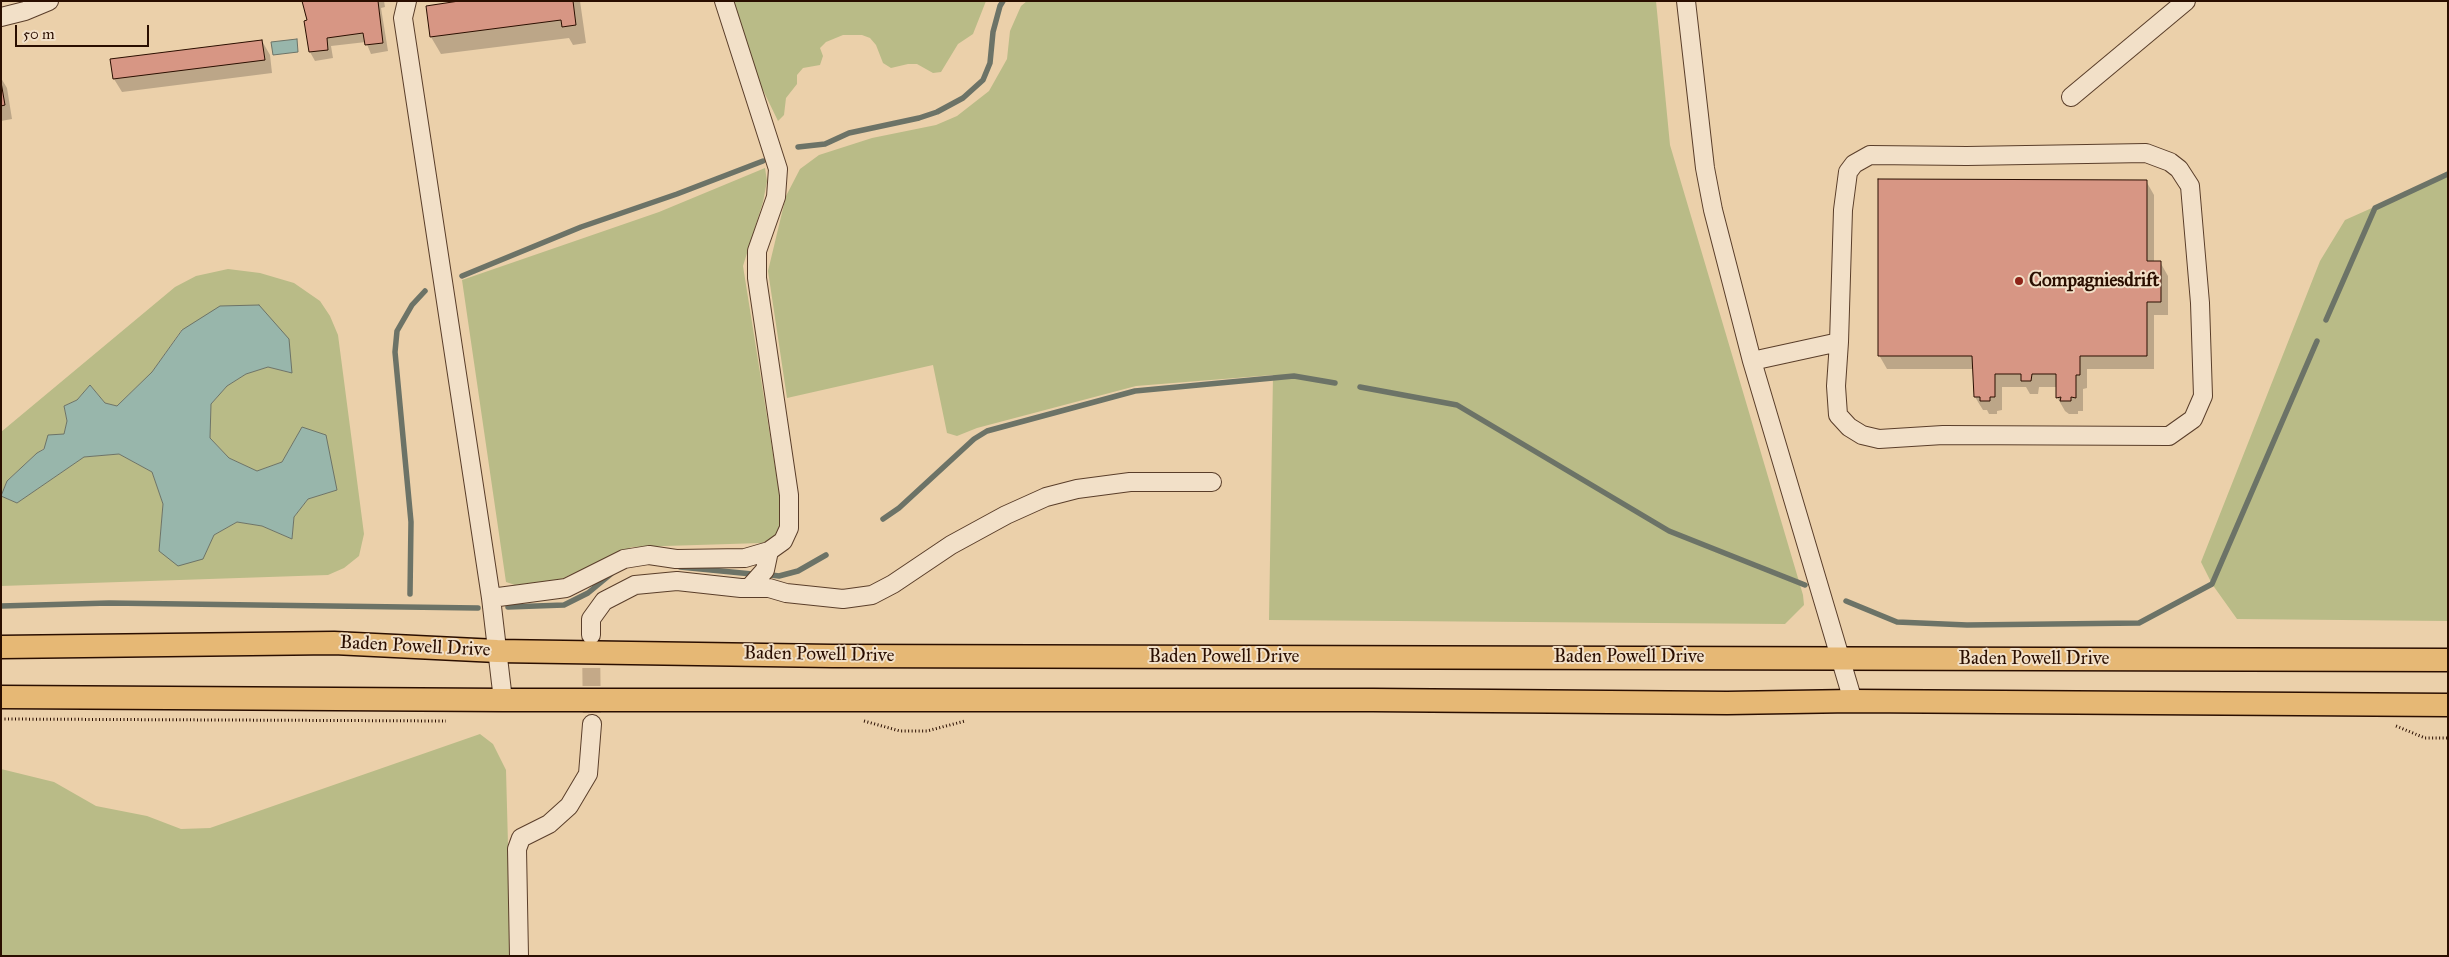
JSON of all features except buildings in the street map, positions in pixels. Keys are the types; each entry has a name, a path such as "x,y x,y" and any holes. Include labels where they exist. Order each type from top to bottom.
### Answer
{"main road":[{"name":"Baden Powell Drive","path":"1,647 334,643 497,651 832,656 2448,660"},
{"path":"1,697 503,700 1373,700 1727,703 1853,701 2448,705"}],"street":[{"path":"1,17 25,11 49,1"},
{"path":"407,1 403,18 404,28 491,598 503,700"},
{"path":"491,598 566,588 624,559 649,555 676,559 745,558 770,551 783,542 789,528 790,509 757,278 757,251 776,197 778,168 724,1"},
{"path":"1686,1 1707,176 1713,210 1752,361 1853,701"},
{"path":"2071,97 2186,1"},
{"path":"2146,153 2170,162 2179,169 2190,186 2200,303 2203,396 2200,409 2193,419 2169,436 1943,435 1879,439 1862,435 1849,427 1838,415 1836,386 1839,342 1843,210 1848,172 1854,164 1870,155 1986,156 2146,153"},
{"path":"1752,361 1839,342"},
{"path":"591,635 591,619 604,601 635,585 677,581 749,588 769,588 786,593 843,599 872,595 893,584 950,545 1006,514 1046,497 1077,489 1130,482 1212,482"},
{"path":"749,588 765,570 770,551"},
{"path":"519,956 517,849 521,838 549,824 569,806 588,774 592,724"}],"green space":[{"path":"730,1 986,1 973,34 958,44 941,72 933,73 917,64 891,68 883,63 876,45 870,38 862,35 843,35 826,42 820,48 823,56 820,65 803,68 797,75 797,84 786,98 784,115 778,121 746,55"},
{"path":"1027,1 1656,1 1670,145 1803,595 1804,605 1785,624 1269,620 1273,375 1136,386 977,428 957,436 947,433 933,365 787,398 768,271 786,196 800,169 819,155 872,138 936,125 957,116 989,91 1007,59 1010,31 1021,6"},
{"path":"765,168 767,181 763,202 743,266 783,517 777,536 762,543 632,547 559,580 515,585 506,582 462,280 659,212"},
{"path":"2448,174 2448,621 2237,619 2212,584 2201,562 2320,261 2345,220"},
{"path":"228,269 260,273 294,283 320,301 330,316 338,335 364,534 359,556 344,568 328,575 1,586 1,496 17,503 84,457 119,454 152,472 163,504 159,551 203,558 214,535 237,522 262,526 292,539 294,517 308,499 337,490 302,427 282,462 257,471 229,458 210,438 211,404 227,386 246,374 268,367 291,373 182,329 152,372 117,406 105,403 90,385 77,400 64,406 67,421 64,434 37,453 7,481 1,495 1,432 175,287 196,276"},
{"path":"480,734 493,744 506,770 511,956 1,956 1,769 54,782 96,806 147,816 181,829 210,828"}],"shaded area":[{"path":"297,39 298,52 273,55 271,42"},
{"path":"259,305 289,339 292,373 268,367 246,374 227,386 211,404 210,438 229,458 257,471 282,462 302,427 326,435 337,490 308,499 294,517 292,539 262,526 237,522 214,535 203,559 178,566 159,551 163,504 152,472 119,454 84,457 17,503 1,496 7,481 37,453 44,449 48,435 64,434 67,421 64,406 77,400 90,385 105,403 117,406 152,372 182,330 220,306"}],"waterway":[{"path":"798,147 825,144 849,133 919,118 937,112 963,98 983,80 990,63 993,32 1003,1"},
{"path":"462,276 581,227 677,194 763,161"},
{"path":"2326,320 2375,208 2448,174"},
{"path":"410,594 411,522 395,352 397,331 412,305 425,291"},
{"path":"1846,601 1897,622 1967,625 2139,623 2212,584 2317,341"},
{"path":"883,519 899,508 974,439 987,431 1135,391 1294,376 1335,383"},
{"path":"1360,387 1457,405 1669,531 1805,585"},
{"path":"771,575 779,576 798,571 826,555"},
{"path":"680,567 752,574"},
{"path":"508,607 564,605 588,593 611,574"},
{"path":"1,606 109,603 478,608"}],"tunnel":[{"path":"591,641 592,724"}],"place":[{"name":"Compagniesdrift","path":"2019,281"}]}
